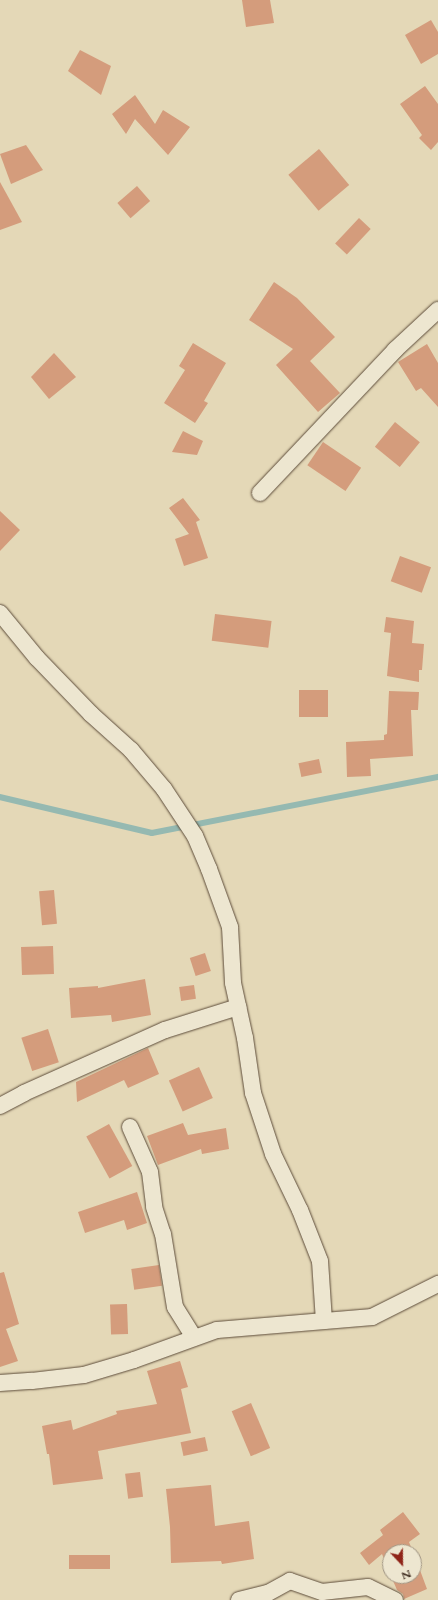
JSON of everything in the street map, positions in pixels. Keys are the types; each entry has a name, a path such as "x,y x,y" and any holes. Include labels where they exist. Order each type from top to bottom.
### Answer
{"street":[{"path":"260,493 395,350 438,310"},
{"path":"0,613 37,658 91,714 131,750 164,790 194,836 209,869 230,927 233,983 245,1038 253,1093 273,1154 300,1210 320,1260 324,1321"},
{"path":"0,1106 24,1093 165,1030 238,1007"},
{"path":"130,1127 150,1172 154,1207 163,1234 175,1307 194,1338"},
{"path":"0,1382 32,1381 84,1375 134,1360 217,1330 372,1318 438,1284"},
{"path":"239,1600 268,1593 290,1581 322,1592 368,1587 395,1600"}],"building":[{"path":"242,0 270,0 274,23 246,27"},
{"path":"431,20 438,32 438,54 421,64 405,35"},
{"path":"80,50 111,66 101,95 68,71"},
{"path":"425,86 438,104 438,142 431,150 419,138 422,135 400,104"},
{"path":"135,95 155,124 163,110 190,127 168,155 135,119 126,134 112,114"},
{"path":"26,145 43,170 11,184 0,154"},
{"path":"319,149 349,185 319,211 288,175"},
{"path":"0,182 22,222 0,230"},
{"path":"137,186 150,201 130,218 117,203"},
{"path":"359,218 371,229 347,255 335,244"},
{"path":"274,282 297,298 335,337 310,361 340,393 318,412 276,365 293,349 249,320"},
{"path":"193,343 226,363 204,401 208,403 195,423 164,403 185,370 179,366"},
{"path":"427,344 438,363 438,407 421,388 416,391 398,362"},
{"path":"54,353 76,377 49,399 31,377"},
{"path":"395,422 420,442 400,467 375,447"},
{"path":"183,431 203,441 197,455 172,452"},
{"path":"323,442 361,468 345,491 307,465"},
{"path":"183,498 200,520 196,522 208,558 184,566 175,539 189,534 169,508"},
{"path":"0,511 20,530 0,551"},
{"path":"400,556 431,567 422,593 391,581"},
{"path":"215,614 272,621 268,648 212,641"},
{"path":"386,617 414,621 412,643 424,644 422,670 419,670 419,682 387,676 391,633 384,632"},
{"path":"299,690 328,690 328,717 299,717"},
{"path":"389,691 419,692 418,710 411,710 413,756 370,759 371,776 347,777 346,742 384,740 384,735 387,734"},
{"path":"319,759 322,773 301,777 298,763"},
{"path":"54,890 57,924 42,925 39,891"},
{"path":"53,946 54,974 22,975 21,947"},
{"path":"205,953 211,971 196,976 190,958"},
{"path":"145,979 151,1015 112,1022 111,1015 71,1018 69,988 98,986 98,988"},
{"path":"194,985 196,999 181,1001 179,987"},
{"path":"48,1029 59,1062 32,1071 21,1038"},
{"path":"148,1048 159,1074 128,1088 124,1080 77,1102 76,1082"},
{"path":"199,1067 213,1098 183,1111 169,1080"},
{"path":"183,1123 188,1135 226,1128 229,1149 202,1154 201,1149 158,1165 147,1136"},
{"path":"109,1124 132,1166 110,1179 86,1137"},
{"path":"137,1192 147,1223 127,1230 124,1220 85,1233 78,1212"},
{"path":"159,1265 162,1286 134,1290 131,1269"},
{"path":"4,1272 19,1324 6,1329 18,1361 0,1367 0,1273"},
{"path":"127,1304 128,1334 111,1335 110,1305"},
{"path":"180,1361 188,1387 181,1389 191,1433 98,1451 103,1479 53,1485 49,1454 47,1454 42,1426 71,1420 73,1430 117,1414 116,1411 157,1404 147,1371"},
{"path":"251,1403 270,1448 251,1456 232,1411"},
{"path":"205,1437 208,1451 183,1456 181,1442"},
{"path":"140,1472 143,1497 128,1499 125,1474"},
{"path":"211,1485 215,1526 249,1521 254,1559 222,1564 221,1561 171,1563 170,1527 166,1489"},
{"path":"403,1512 420,1534 409,1542 410,1544 382,1544 382,1554 369,1565 360,1553 383,1535 380,1530"},
{"path":"69,1555 110,1555 110,1569 69,1569"},
{"path":"422,1576 427,1589 404,1599 403,1594 397,1590 394,1584 422,1584"}],"waterway":[{"path":"0,797 152,833 438,777"}]}
